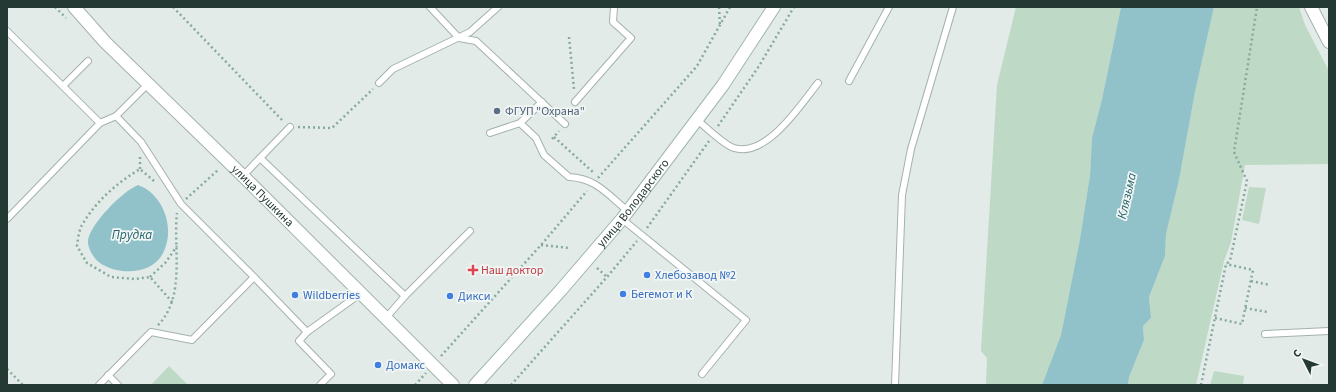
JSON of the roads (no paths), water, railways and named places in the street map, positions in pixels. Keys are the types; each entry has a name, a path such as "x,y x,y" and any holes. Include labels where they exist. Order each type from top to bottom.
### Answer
{"street":[{"name":"улица Пушкина","path":"74,7 105,42 243,176 432,366 453,385"},
{"name":"улица Володарского","path":"475,385 561,290 625,215 723,85 774,7"},
{"path":"1311,7 1329,42"}],"lane":[{"path":"430,7 459,38 476,41 565,124"},
{"path":"379,83 393,69 470,32 498,7"},
{"path":"575,102 631,38 613,22 614,7"},
{"path":"849,81 889,7"},
{"path":"895,385 902,195 911,149 952,7"},
{"path":"7,31 100,122"},
{"path":"64,86 88,61"},
{"path":"697,120 733,148 741,149 758,146 767,140 787,120 818,83"},
{"path":"7,219 100,122 116,116 148,84"},
{"path":"490,133 520,123 542,102"},
{"path":"116,116 141,142 181,204 307,332"},
{"path":"520,123 536,138 544,155 569,177 583,178 594,183 625,215 642,236 746,320 702,374"},
{"path":"243,176 290,127"},
{"path":"260,158 405,296"},
{"path":"385,319 405,296 470,231"},
{"path":"99,385 151,332 192,340 254,277"},
{"path":"320,385 331,374 299,341 307,332 360,294"},
{"path":"1265,334 1329,331"},
{"path":"108,375 118,385"}],"water":[{"name":"Клязьма","path":"1121,7 1214,7 1195,92 1179,180 1166,234 1165,256 1149,297 1151,318 1143,326 1144,340 1129,377 1128,385 1042,385 1061,335 1080,239 1090,175 1092,138 1102,99"},
{"name":"Прудка","path":"138,185 147,189 160,204 167,222 167,242 159,259 152,265 135,271 117,270 100,263 95,259 91,253 88,240 95,225 108,208 124,194"}],"place":[{"name":"ФГУП \"Охрана\"","path":"497,111"},
{"name":"Наш доктор","path":"473,270"},
{"name":"Хлебозавод №2","path":"647,275"},
{"name":"Бегемот и К","path":"623,294"},
{"name":"Wildberries","path":"295,295"},
{"name":"Дикси","path":"450,296"},
{"name":"Домакс","path":"378,365"}]}
